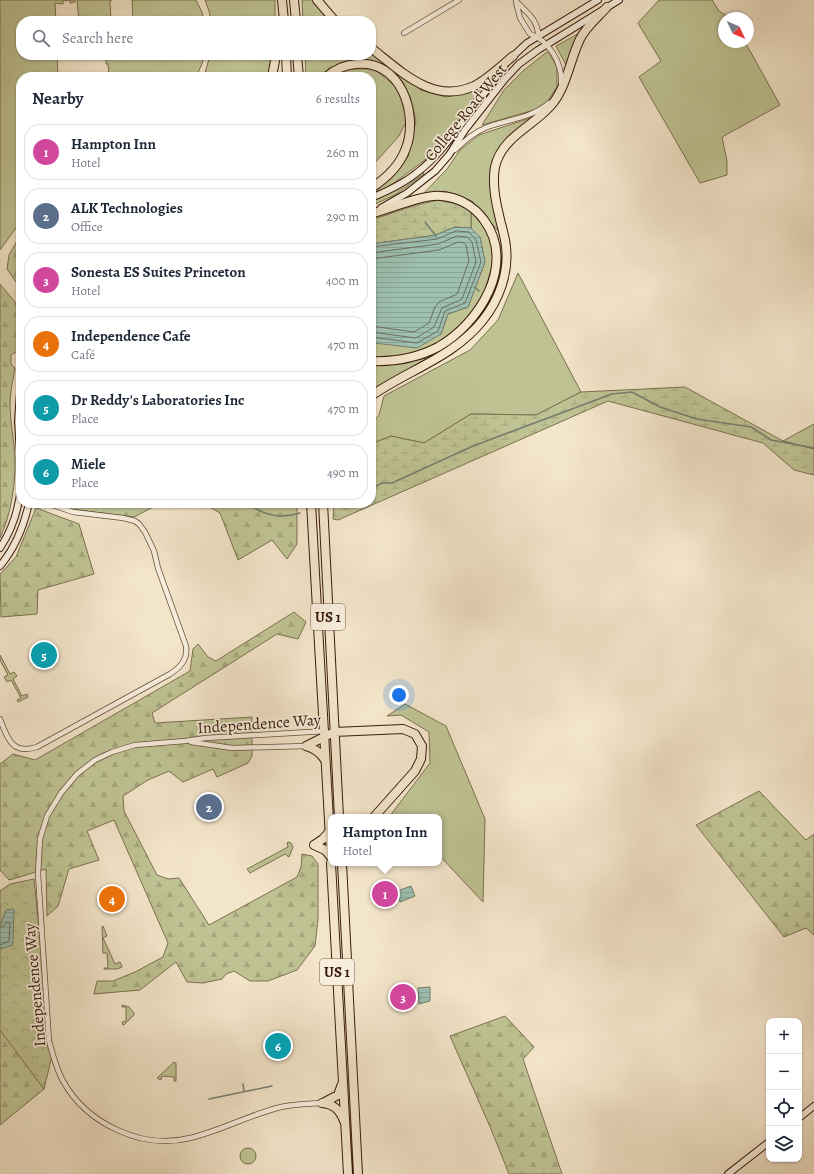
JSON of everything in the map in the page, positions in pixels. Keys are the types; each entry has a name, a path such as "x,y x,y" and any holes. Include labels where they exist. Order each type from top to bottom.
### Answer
{"highway":[{"path":"279,16 281,0"},
{"path":"281,0 283,16"},
{"path":"294,0 296,16"},
{"path":"317,0 331,16"},
{"path":"376,393 461,343 484,319 492,307 504,276 507,258 506,245 494,187 496,166 500,155 512,138 553,103 560,90 580,40 607,7"},
{"path":"376,52 412,80 423,86 436,90 448,91 462,90 473,86 513,56"},
{"path":"273,72 275,60"},
{"path":"286,60 287,72"},
{"path":"297,60 299,72"},
{"path":"332,72 345,65 362,63 374,66 386,72 396,80 404,93 410,110 410,128 407,147 399,163 388,176 376,184"},
{"path":"376,212 422,198 440,195 452,198 467,204 479,213 487,223 496,242 497,258 495,274 483,302 470,321 454,336 420,355 403,360 376,361"},
{"name":"US 1","path":"310,508 329,814"},
{"name":"US 1","path":"323,508 339,814"},
{"path":"306,746 324,734 334,732 403,729 415,734 422,746 421,759 415,771 377,814"},
{"path":"306,746 316,749 322,754 326,762"},
{"path":"328,833 314,845 325,850 328,854"},
{"name":"US 1","path":"331,866 348,1174"},
{"name":"US 1","path":"342,866 358,1174"},
{"path":"343,873 345,866"},
{"path":"322,1103 338,1095 343,1081"},
{"path":"322,1103 330,1104 337,1108 342,1115 346,1127"}],"street":[{"path":"404,33 459,0"},
{"name":"College Road West","path":"376,196 409,179 433,158 446,144 513,56 527,43 598,0"},
{"name":"College Road West","path":"376,210 408,193 435,171 449,155 465,130 505,79 519,64 546,45 619,0"},
{"path":"449,155 476,132 486,127 542,109 560,90 561,70 558,61 538,37 530,34 526,29 520,18 515,1"},
{"path":"515,1 529,14 538,28 538,37"},
{"path":"0,548 10,530 17,508"},
{"path":"0,566 13,548 27,508"},
{"path":"0,719 8,740 14,746 22,749 37,747 177,670 185,659 186,646 158,568 154,551 145,532 139,524 135,521 123,518 73,512 61,508"},
{"name":"Independence Way","path":"322,1103 276,1108 190,1138 158,1141 123,1132 94,1117 78,1102 64,1082 56,1067 49,1041 38,874 40,839 47,816 60,793 77,774 95,760 112,752 135,745 206,738 324,734"},
{"name":"Independence Way","path":"185,741 232,748 306,746"},
{"path":"802,1116 814,1106"},
{"path":"728,1174 766,1144"}],"green space":[{"path":"0,0 70,0 63,1 63,4 55,3 56,16 16,16 16,60 57,60 58,72 16,72 16,228 0,250"},
{"path":"70,0 75,0 75,2 70,3"},
{"path":"77,0 112,0 110,1 111,16 79,16"},
{"path":"132,0 196,0 203,16 133,16"},
{"path":"205,0 275,0 275,16 210,16"},
{"path":"302,0 314,0 328,16 303,16"},
{"path":"659,0 712,0 721,12 718,12 718,48 748,48 780,105 722,137 727,161 727,175 700,183 639,77 661,61 638,23"},
{"path":"583,31 567,67 556,46"},
{"path":"548,51 557,67 557,87 547,102 534,110 482,125 504,90 523,71"},
{"path":"376,56 421,90 446,97 470,92 482,87 438,150 390,186 376,193 408,157 416,120 410,97 400,80 388,70 372,62 339,72 306,72 305,60 376,60"},
{"path":"106,60 203,60 198,72 109,72 108,64 106,64"},
{"path":"209,60 271,60 270,72 205,72"},
{"path":"345,69 374,69 399,89 407,120 399,136 376,161 376,72 340,72"},
{"path":"536,116 492,165 499,232 472,201 445,191 422,195 447,169 460,150 479,135"},
{"path":"423,172 424,174 395,195 376,204 376,200 398,189"},
{"path":"438,200 457,204 471,210 471,228 455,227 436,235 376,243 376,218 413,206"},
{"path":"471,210 486,225 496,252 483,297 454,334 419,354 376,358 376,343 441,334 448,314 468,307 485,262 480,237 471,228"},
{"path":"16,243 16,282 7,269 9,255"},
{"path":"518,273 581,392 536,415 471,414 424,443 391,436 376,442 376,419 379,415 384,396 470,350 498,320"},
{"path":"0,284 16,305 16,352 11,355 11,364 15,368 10,404 15,457 15,477 10,509 0,538"},
{"path":"437,356 376,389 376,365 397,364"},
{"path":"685,387 783,441 814,449 814,475 794,470 763,443 608,401 376,503 376,442 391,436 424,443 471,414 536,415 581,392"},
{"path":"814,424 814,449 783,441"},
{"path":"36,508 79,524 94,574 38,590 37,614 1,617 0,574 16,557"},
{"path":"67,508 151,508 134,517"},
{"path":"212,508 297,508 297,544 287,559 272,540 238,560 220,513"},
{"path":"334,508 365,508 338,520 333,519"},
{"path":"294,612 306,622 298,639 277,634 152,713 155,723 252,717 252,756 248,763 217,777 213,769 183,782 169,771 148,780 123,796 124,811 157,875 168,879 179,878 209,925 297,877 301,867 302,854 312,856 318,864 318,920 315,946 297,970 268,981 250,981 234,971 226,974 222,979 203,983 187,982 176,962 140,990 94,994 97,981 113,981 135,972 163,957 168,943 114,820 87,831 99,860 69,869 58,906 47,916 46,869 9,880 0,870 0,764 13,754 35,760 190,671 193,649 198,644 208,657 216,661"},
{"path":"0,655 10,674 14,672 17,676 13,679 22,696 27,694 28,697 18,702 17,700 21,698 11,680 7,682 4,677 8,675 0,660"},
{"path":"405,704 446,726 485,819 483,902 442,858 442,814 391,814 430,763 429,732 401,715 387,716"},
{"path":"759,791 806,840 814,834 814,935 806,928 784,937 696,825"},
{"path":"288,842 291,843 293,847 289,857 285,854 250,873 247,869 288,847"},
{"path":"34,879 52,1056 44,1089 0,1030 0,891 10,884"},
{"path":"103,926 107,936 103,938 115,964 120,962 122,967 117,969 104,969 108,968 107,953 103,953 102,927"},
{"path":"0,993 47,1056 44,1089 0,1125"},
{"path":"122,1005 129,1007 134,1013 134,1015 124,1025 122,1022 126,1021 126,1007 122,1007"},
{"path":"505,1016 534,1047 523,1059 562,1174 509,1174 450,1036"},
{"path":"174,1062 176,1063 176,1081 174,1081 174,1077 162,1076 161,1080 157,1078"},
{"path":"248,1148 254,1150 256,1156 254,1162 248,1164 242,1162 240,1156 242,1150"}],"water":[{"path":"455,227 471,228 480,237 485,262 468,307 448,314 441,334 417,348 376,343 376,243 436,235"},
{"path":"411,886 415,896 400,902 398,895 400,890"},
{"path":"14,909 13,945 0,949 0,926 6,910"},
{"path":"430,987 430,1001 419,1004 418,988"}],"waterway":[{"path":"425,222 436,236"},
{"path":"475,287 479,291"},
{"path":"376,486 382,483 392,483 473,446 612,394 632,392 660,407 697,419 751,427 771,440 814,448"},
{"path":"256,508 266,513 280,516 300,513"},
{"path":"243,1084 244,1091"},
{"path":"209,1099 272,1086"}],"place":[{"name":"Dr Reddy's Laboratories Inc","path":"44,655"},
{"name":"ALK Technologies","path":"209,807"},
{"name":"Hampton Inn","path":"385,894"},
{"name":"Independence Cafe","path":"112,899"},
{"name":"Sonesta ES Suites Princeton","path":"403,997"},
{"name":"Miele","path":"278,1046"}]}
